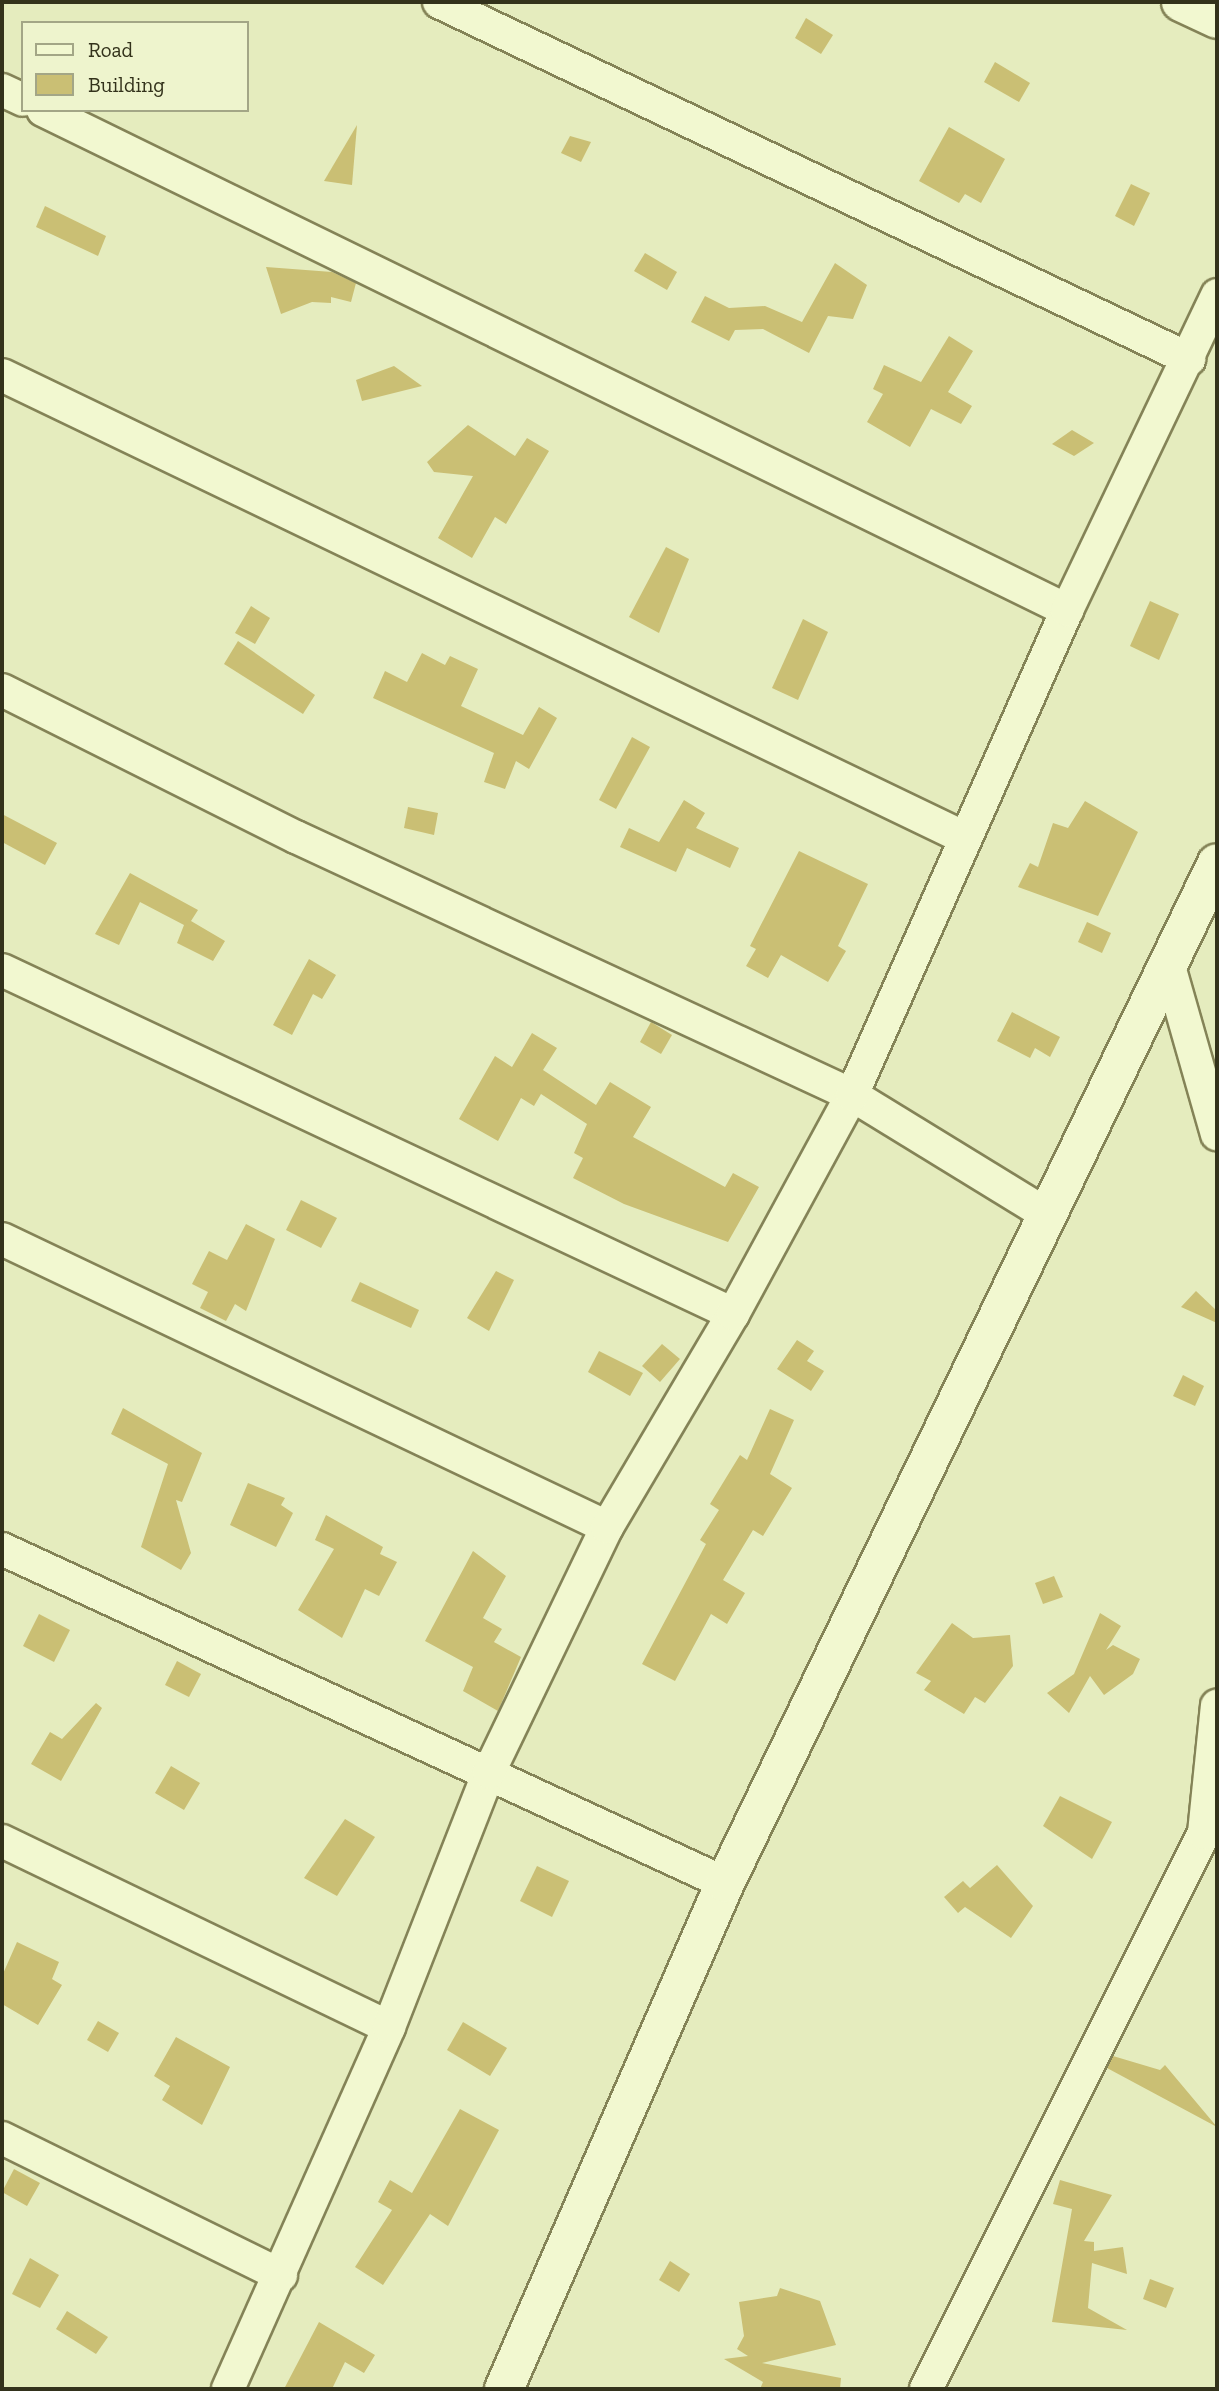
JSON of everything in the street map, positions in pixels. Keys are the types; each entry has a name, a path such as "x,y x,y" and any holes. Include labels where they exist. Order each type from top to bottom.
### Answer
{"street":[{"path":"439,2 1189,359"},
{"path":"1181,2 1217,19"},
{"path":"2,90 21,99"},
{"path":"47,112 1067,610"},
{"path":"228,2389 281,2275 389,2027 489,1772 607,1527 733,1314 852,1095 1067,610 1189,359 1217,295"},
{"path":"2,375 965,838"},
{"path":"2,690 296,837 852,1095 1048,1215"},
{"path":"505,2389 725,1883 1217,863"},
{"path":"1169,966 1217,1134"},
{"path":"2,970 733,1314"},
{"path":"2,1238 607,1527"},
{"path":"2,1549 725,1883"},
{"path":"926,2389 1204,1833 1217,1706"},
{"path":"2,1841 389,2027"},
{"path":"2,2138 281,2275"}],"building":[{"path":"806,18 833,35 821,54 795,38"},
{"path":"995,62 1030,83 1019,102 984,82"},
{"path":"357,125 352,185 324,181"},
{"path":"949,127 1005,159 981,203 965,194 959,203 919,181"},
{"path":"570,136 591,142 581,162 561,153"},
{"path":"1131,184 1150,193 1134,226 1115,216"},
{"path":"45,206 106,236 98,256 36,227"},
{"path":"645,253 677,272 667,290 634,271"},
{"path":"835,263 867,285 853,319 828,316 809,353 763,329 735,330 729,341 691,322 705,296 729,308 765,306 802,322"},
{"path":"266,267 332,272 356,283 351,302 331,297 331,303 312,302 281,314"},
{"path":"949,336 973,351 948,392 972,406 961,424 931,409 910,447 867,422 883,394 873,389 884,365 921,382"},
{"path":"394,366 422,386 362,401 356,380"},
{"path":"468,425 515,456 527,438 549,451 506,524 495,517 472,558 438,538 473,476 434,472 427,462"},
{"path":"1072,430 1094,443 1074,456 1052,444"},
{"path":"666,547 689,559 659,633 629,617"},
{"path":"1150,601 1179,614 1159,660 1130,646"},
{"path":"251,606 270,618 255,644 235,633"},
{"path":"803,619 828,632 798,700 772,688"},
{"path":"238,641 315,695 303,714 224,664"},
{"path":"422,653 445,665 450,656 478,669 461,706 523,735 539,707 557,718 529,769 516,761 505,789 484,782 494,753 373,698 385,671 407,682"},
{"path":"632,737 650,747 616,809 599,800"},
{"path":"684,800 705,813 696,828 739,848 730,868 687,848 676,872 620,847 629,828 659,842"},
{"path":"1085,801 1138,832 1098,916 1018,887 1030,863 1038,867 1053,823 1068,828"},
{"path":"408,807 438,813 434,835 404,828"},
{"path":"2,814 57,843 45,865 2,842"},
{"path":"799,851 868,884 838,946 846,951 828,982 781,955 768,978 746,966 756,949 750,946"},
{"path":"130,873 198,910 191,921 225,941 213,961 177,943 184,925 140,902 119,945 95,934"},
{"path":"1087,922 1111,933 1102,953 1078,942"},
{"path":"309,959 336,975 322,999 313,994 292,1035 273,1025"},
{"path":"1012,1012 1060,1037 1050,1057 1035,1048 1030,1058 997,1041"},
{"path":"651,1022 672,1035 661,1054 640,1042"},
{"path":"532,1033 557,1048 543,1070 596,1105 610,1082 651,1107 633,1137 725,1187 733,1173 759,1187 728,1242 624,1204 573,1178 583,1158 574,1153 587,1124 541,1094 534,1106 521,1098 498,1141 459,1119 495,1056 512,1067"},
{"path":"301,1200 337,1218 321,1248 286,1230"},
{"path":"246,1224 275,1239 246,1311 235,1304 226,1321 200,1308 208,1292 192,1284 209,1251 227,1260"},
{"path":"496,1271 514,1280 489,1331 467,1318"},
{"path":"360,1282 419,1310 411,1328 351,1301"},
{"path":"1196,1291 1217,1311 1217,1323 1181,1307"},
{"path":"797,1340 814,1351 807,1361 824,1371 811,1391 777,1369"},
{"path":"662,1344 680,1359 660,1382 642,1366"},
{"path":"599,1351 643,1373 630,1396 588,1372"},
{"path":"1183,1375 1204,1386 1195,1406 1173,1396"},
{"path":"123,1408 202,1453 182,1502 176,1500 191,1553 181,1570 141,1547 168,1464 111,1434"},
{"path":"770,1409 794,1420 770,1474 792,1488 763,1536 753,1530 723,1580 745,1593 727,1624 711,1614 675,1681 642,1664 706,1544 700,1540 719,1510 710,1504 740,1455 747,1460"},
{"path":"248,1483 285,1498 281,1505 293,1513 276,1547 230,1525"},
{"path":"326,1515 383,1547 380,1554 397,1562 379,1596 365,1589 342,1638 298,1610 334,1549 315,1540"},
{"path":"473,1551 506,1576 483,1618 502,1629 494,1642 521,1657 498,1711 463,1691 473,1667 425,1641"},
{"path":"1054,1576 1063,1597 1043,1604 1035,1583"},
{"path":"1100,1613 1121,1626 1106,1650 1113,1645 1140,1659 1133,1674 1104,1695 1090,1676 1069,1713 1047,1693 1074,1674"},
{"path":"39,1614 70,1630 54,1662 23,1646"},
{"path":"952,1623 973,1638 1010,1635 1013,1666 985,1703 975,1697 964,1714 924,1690 931,1681 916,1673"},
{"path":"177,1661 201,1674 189,1697 165,1685"},
{"path":"96,1703 102,1708 61,1781 31,1764 50,1732 62,1739"},
{"path":"171,1766 200,1783 184,1810 155,1793"},
{"path":"1060,1796 1112,1822 1092,1859 1043,1826"},
{"path":"345,1819 375,1837 337,1896 304,1878"},
{"path":"997,1865 1033,1906 1011,1938 965,1907 958,1913 944,1897 963,1881 970,1888"},
{"path":"537,1866 569,1881 552,1917 520,1901"},
{"path":"17,1942 59,1962 52,1979 62,1985 38,2025 2,2004 2,1976"},
{"path":"98,2021 119,2033 108,2052 87,2040"},
{"path":"463,2022 507,2048 490,2076 447,2050"},
{"path":"176,2037 230,2067 202,2125 162,2100 170,2086 154,2076"},
{"path":"1113,2056 1160,2070 1165,2065 1217,2127 1107,2068"},
{"path":"460,2109 499,2130 448,2226 430,2214 383,2285 355,2267 392,2210 378,2202 390,2180 412,2193"},
{"path":"14,2169 40,2183 27,2206 2,2192"},
{"path":"1060,2180 1112,2195 1084,2241 1094,2242 1094,2251 1123,2247 1127,2274 1092,2263 1088,2308 1127,2330 1052,2322 1072,2209 1053,2204"},
{"path":"30,2258 59,2275 40,2308 12,2294"},
{"path":"670,2261 690,2274 679,2292 659,2280"},
{"path":"1150,2279 1174,2288 1166,2308 1143,2299"},
{"path":"780,2288 820,2301 836,2345 762,2363 841,2378 840,2389 760,2389 763,2382 724,2359 748,2356 737,2349 744,2336 739,2302 777,2296"},
{"path":"67,2311 108,2337 96,2354 56,2329"},
{"path":"319,2322 375,2355 364,2373 345,2362 332,2389 284,2389"}]}
